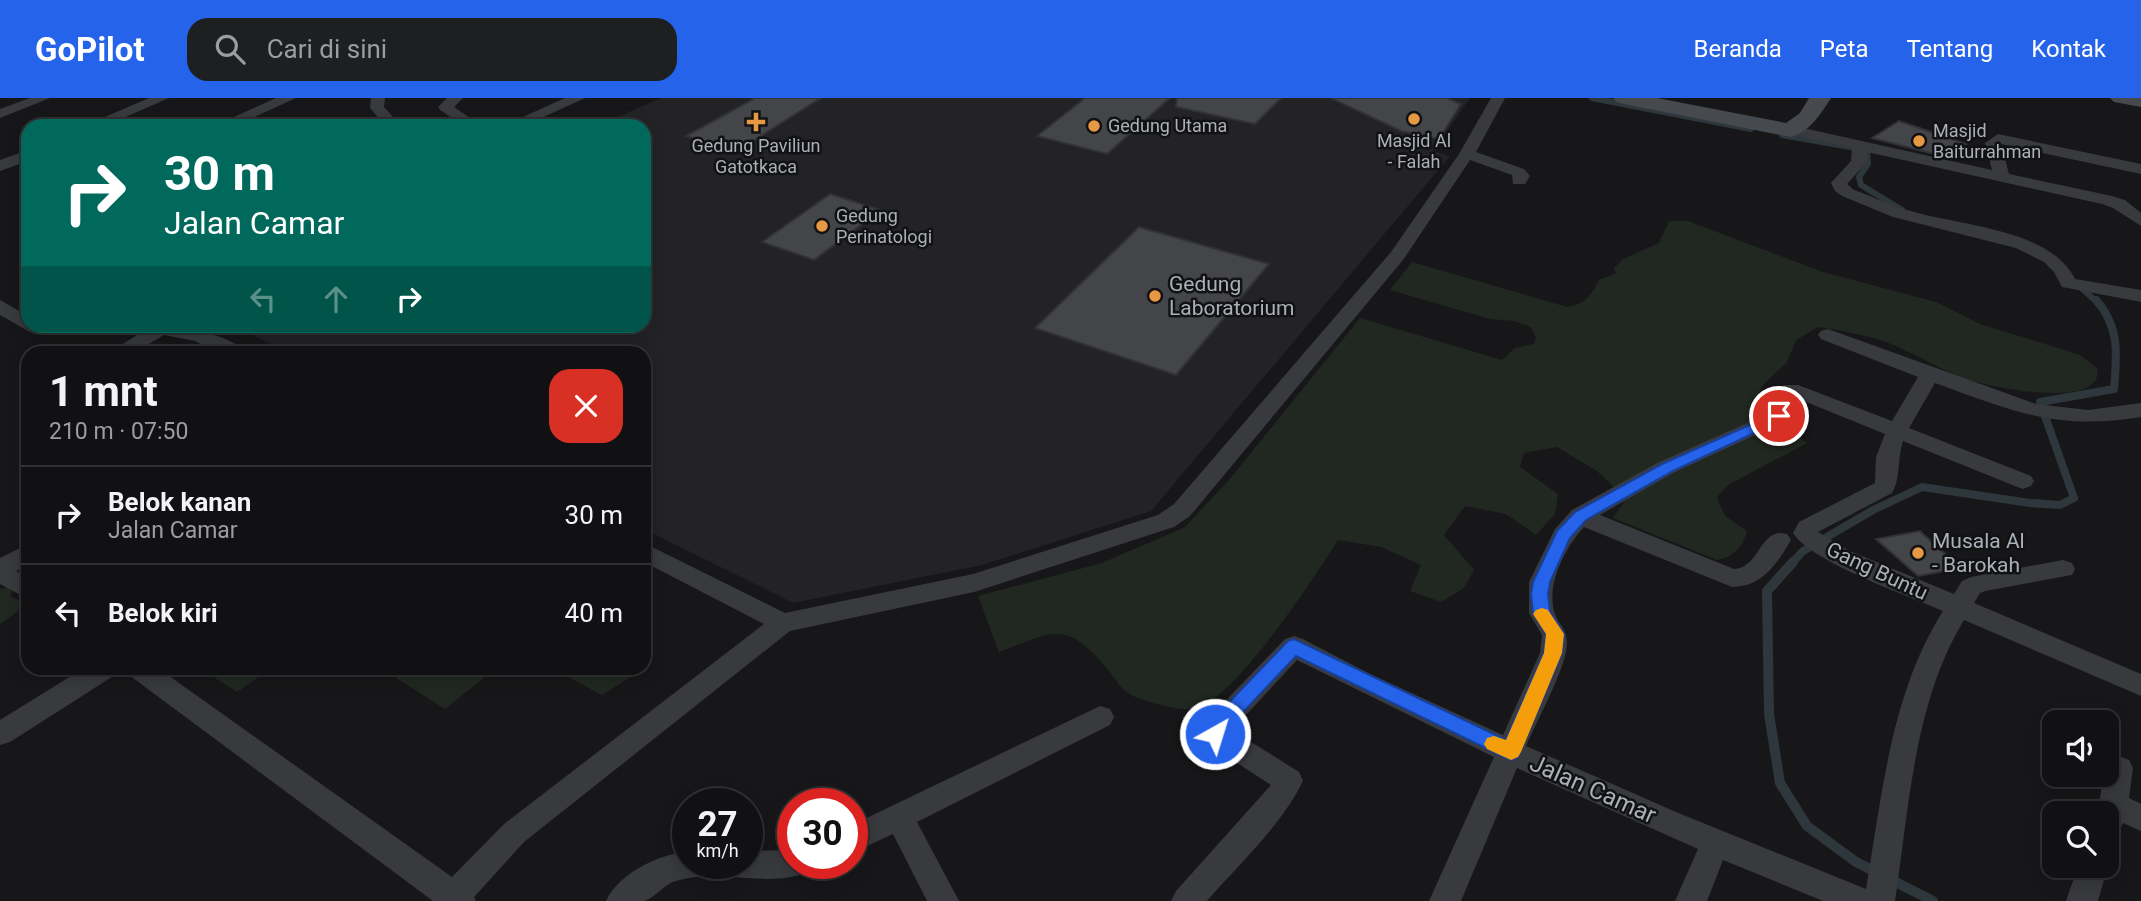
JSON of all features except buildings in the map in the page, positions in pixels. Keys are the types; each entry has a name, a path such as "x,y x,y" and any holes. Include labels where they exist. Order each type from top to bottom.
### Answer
{"main road":[{"path":"1624,98 1790,130 1808,117 1820,98"},
{"path":"2121,98 2141,101"}],"street":[{"path":"0,114 43,98"},
{"path":"110,119 162,98"},
{"path":"378,98 377,108 387,119"},
{"path":"456,98 445,107 463,119"},
{"path":"528,119 578,98"},
{"path":"148,675 454,900 514,833 783,623 974,583 1166,521 1182,510 1397,256 1467,155 1498,98"},
{"path":"237,119 281,99"},
{"path":"1790,130 1860,148 2106,200 2129,211 2141,221"},
{"path":"2003,178 1993,143 1997,139 2141,169"},
{"path":"1860,148 1859,162 1839,183 1848,193 1899,213 2038,250 2063,270 2076,288 2141,296"},
{"path":"1467,155 1518,172 1522,176 1519,181"},
{"path":"0,166 21,158"},
{"path":"0,306 21,320"},
{"path":"133,346 154,333"},
{"path":"183,333 200,336 222,346"},
{"path":"1828,335 1926,380 2054,414 2097,417 2141,410"},
{"name":"Gang Buntu","path":"1926,380 1897,430 1886,460 1889,479 1884,488 1807,528 1806,537 1837,555 2141,685"},
{"path":"1791,388 2023,481"},
{"path":"1445,901 1553,653 1555,634 1542,613 1541,582 1563,536 1580,516 1667,467 1779,416"},
{"path":"1580,516 1732,578 1743,579 1751,575 1779,540"},
{"path":"651,556 783,623"},
{"path":"21,557 0,570 21,585"},
{"path":"1876,888 1913,710 1937,642 1971,587 1980,583 2063,569"},
{"name":"Jalan Camar","path":"1187,901 1277,800 1289,780 1215,734 1217,728 1294,646 1324,664 1511,752 1715,844 1876,888"},
{"path":"0,734 95,675"},
{"path":"868,831 1100,717"},
{"path":"899,816 943,901"},
{"path":"2119,817 2141,818"},
{"path":"1691,901 1715,844"},
{"path":"622,901 646,881 673,867 706,864 777,866"},
{"path":"2082,901 2090,878"}],"shaded area":[{"path":"661,98 1470,98 1433,151 1450,156 1151,511 982,565 793,603 651,532 651,346 275,346 249,333 651,333 651,119 613,119"},
{"path":"1669,221 1688,221 1823,272 1936,302 1980,324 2080,355 2097,368 2095,381 2084,389 2066,393 1999,387 1959,376 1882,341 1818,327 1796,340 1787,362 1763,385 1753,408 1807,443 1728,485 1717,497 1725,516 1747,531 1743,542 1729,556 1717,560 1613,518 1626,499 1597,471 1557,447 1524,453 1520,467 1558,494 1555,514 1536,535 1506,514 1465,506 1444,535 1474,570 1464,588 1441,602 1410,591 1421,565 1381,547 1338,540 1293,607 1251,662 1230,685 1210,701 1193,709 1162,705 1128,693 1095,655 1071,637 1048,635 999,652 978,596 1102,563 1185,527 1228,481 1360,318 1502,360 1515,348 1534,344 1536,338 1531,327 1514,321 1490,319 1390,290 1412,262 1567,307 1587,298 1599,280 1616,273 1614,268 1623,259 1659,243"},
{"path":"10,587 10,596 21,602 17,612 0,624 0,589"},
{"path":"210,675 261,675 237,692"},
{"path":"391,675 488,675 445,709"},
{"path":"564,675 634,675 602,695"}],"waterway":[{"path":"1592,98 1751,129"},
{"path":"1782,135 1867,150 1868,164 1859,177 1861,185 1902,210"},
{"path":"2079,286 2097,302"},
{"path":"1791,564 1803,551 1873,510 1922,487 2030,503 2060,505 2074,498 2040,402 2114,389 2116,353 2113,331 2104,310 2096,300"},
{"path":"1793,562 1767,591 1769,714 1780,783 1807,826 1856,862 1933,901"}],"slow traffic":[{"path":"1494,744 1511,752 1553,653 1555,634 1542,614"}],"place":[{"name":"Masjid Al - Falah","path":"1414,119"},
{"name":"Gedung Paviliun Gatotkaca","path":"756,122"},
{"name":"Gedung Utama","path":"1094,126"},
{"name":"Masjid Baiturrahman","path":"1919,141"},
{"name":"Gedung Perinatologi","path":"822,226"},
{"name":"Gedung Laboratorium","path":"1155,296"},
{"name":"Musala Al - Barokah","path":"1918,553"}],"route":[{"path":"1215,734 1217,728 1294,646 1324,664 1511,752 1553,653 1555,634 1542,613 1541,582 1563,536 1580,516 1667,467 1779,416"}]}
